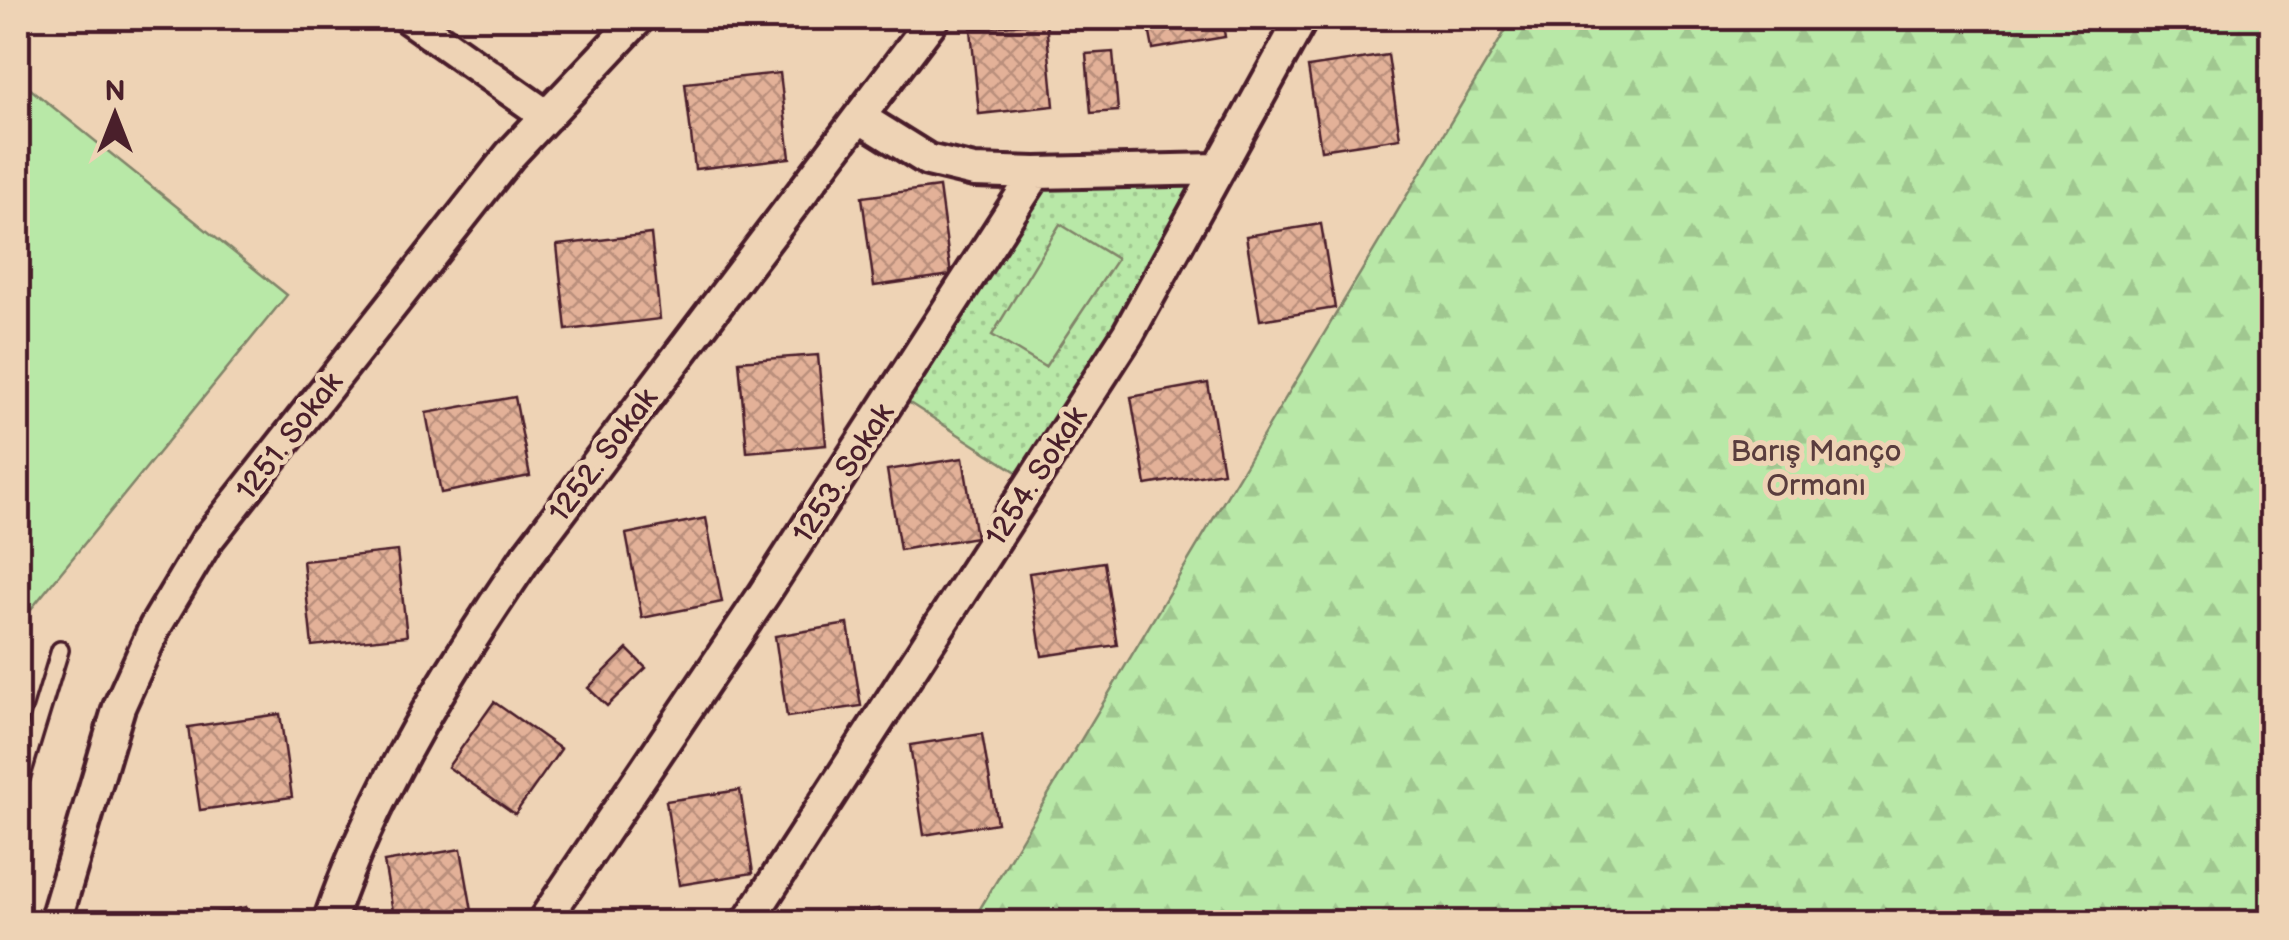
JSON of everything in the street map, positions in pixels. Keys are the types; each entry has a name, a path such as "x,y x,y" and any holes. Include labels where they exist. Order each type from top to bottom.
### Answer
{"street":[{"path":"408,18 548,116"},
{"name":"1251. Sokak","path":"55,922 119,707 155,626 207,540 510,155 640,18"},
{"name":"1252. Sokak","path":"331,921 373,813 429,706 476,630 538,540 934,18"},
{"name":"1254. Sokak","path":"748,922 1128,334 1302,18"},
{"path":"859,116 928,160 974,171 1219,169"},
{"name":"1253. Sokak","path":"543,922 764,594 1036,173"}],"lane":[{"path":"18,788 60,650"}],"green space":[{"name":"Barış Manço Ormanı","path":"1513,18 2271,18 2271,922 972,922"},
{"path":"18,79 287,295 18,625"},
{"path":"1219,169 1032,482 894,393 1036,173"},
{"path":"1060,224 1117,259 1045,367 992,335"}],"building":[{"path":"1147,18 1222,18 1225,37 1153,49"},
{"path":"1046,22 1054,106 979,114 971,29"},
{"path":"1113,52 1118,111 1091,113 1086,54"},
{"path":"1388,55 1400,138 1321,150 1308,67"},
{"path":"780,73 790,158 695,169 685,83"},
{"path":"939,187 951,275 874,286 862,197"},
{"path":"1321,224 1335,308 1260,320 1246,236"},
{"path":"651,234 660,319 566,330 557,245"},
{"path":"818,355 826,445 747,452 739,361"},
{"path":"1208,383 1223,472 1146,485 1131,397"},
{"path":"515,397 530,476 441,493 426,413"},
{"path":"963,458 976,537 900,550 887,470"},
{"path":"706,518 722,602 642,618 626,534"},
{"path":"397,551 407,636 312,646 303,561"},
{"path":"1104,562 1117,645 1042,656 1029,573"},
{"path":"848,624 861,706 787,717 775,636"},
{"path":"627,649 646,668 607,706 588,688"},
{"path":"494,702 561,749 515,814 448,767"},
{"path":"280,714 292,797 200,810 188,727"},
{"path":"982,734 997,823 924,835 910,745"},
{"path":"740,790 753,873 679,885 666,801"},
{"path":"461,849 474,922 395,922 384,862"},
{"path":"246,907 249,922 171,922"},
{"path":"879,909 882,922 805,922 805,921"}]}
